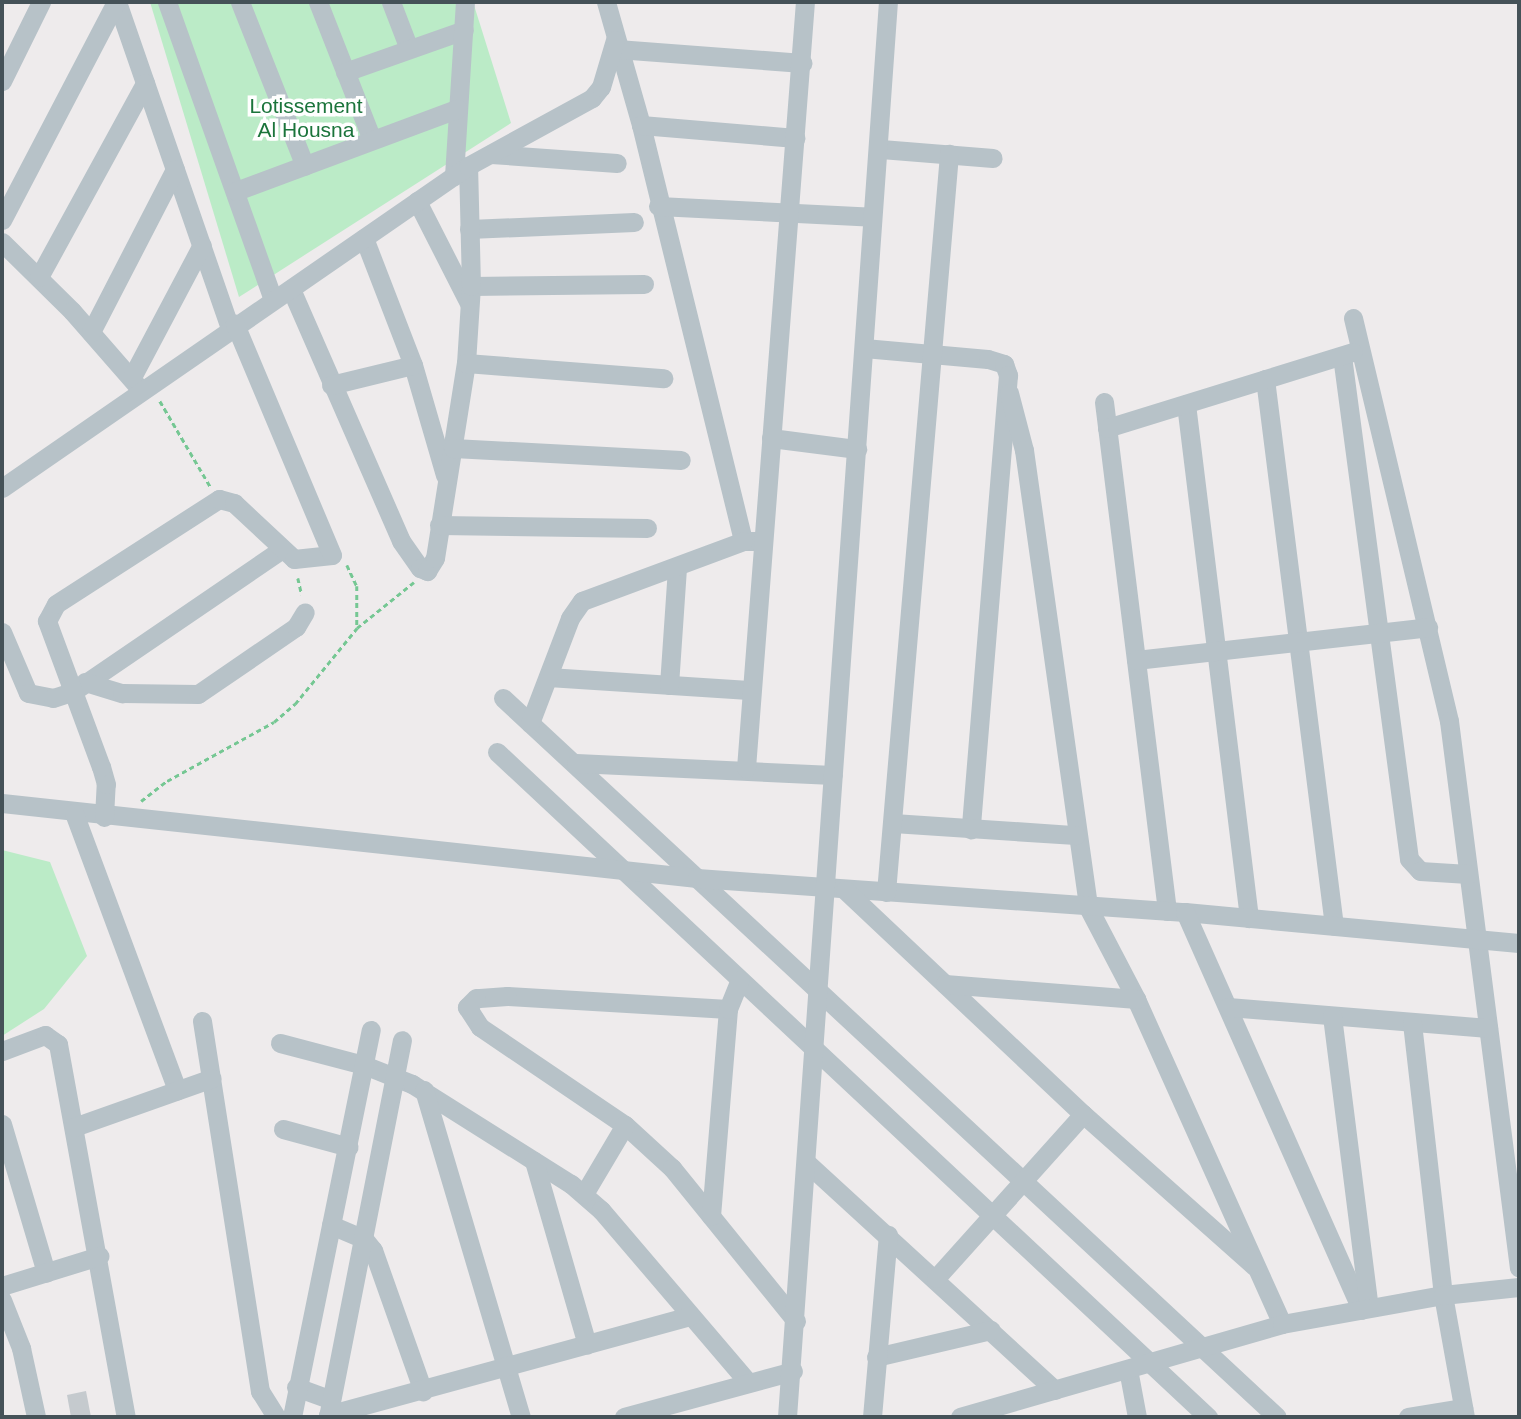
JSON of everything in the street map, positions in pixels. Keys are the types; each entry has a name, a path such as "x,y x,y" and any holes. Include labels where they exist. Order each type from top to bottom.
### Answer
{"street":[{"path":"2,81 41,2"},
{"path":"2,632 27,693 53,698 79,687 287,554 332,555 233,326 116,2"},
{"path":"2,220 116,2"},
{"path":"167,2 273,300"},
{"path":"240,2 305,166"},
{"path":"318,2 372,140"},
{"path":"391,2 410,49"},
{"path":"290,289 401,541 419,568 428,571 435,558 466,363 470,295 469,229 461,171 457,109 464,2"},
{"path":"606,2 641,125 658,206 752,541"},
{"path":"746,768 752,541 771,438 792,211 806,2"},
{"path":"788,1417 817,986 836,888 833,775 872,217 881,149 888,2"},
{"path":"345,72 464,30"},
{"path":"616,44 802,63"},
{"path":"2,488 141,383 290,289 461,171 592,98 601,87 616,44"},
{"path":"38,277 145,83"},
{"path":"236,191 457,109"},
{"path":"641,125 795,138"},
{"path":"881,149 993,158"},
{"path":"489,154 617,163"},
{"path":"886,892 929,355 949,154"},
{"path":"91,332 175,169"},
{"path":"417,201 470,295"},
{"path":"658,206 872,217"},
{"path":"469,229 634,222"},
{"path":"364,237 413,365 446,478"},
{"path":"2,242 141,383"},
{"path":"141,383 202,245"},
{"path":"470,295 644,284"},
{"path":"1353,318 1353,437 1381,632 1409,859 1420,871 1468,874"},
{"path":"864,348 1000,361 1007,369 1009,393 971,829"},
{"path":"1107,428 1352,353"},
{"path":"1352,353 1380,430 1449,721 1519,1268"},
{"path":"466,363 663,378"},
{"path":"331,385 413,365"},
{"path":"1265,379 1334,926"},
{"path":"1009,393 1024,450 1088,907 1136,999 1282,1324"},
{"path":"1104,402 1136,660 1176,911 1228,1007 1365,1309"},
{"path":"1186,404 1249,918"},
{"path":"1353,437 1380,430"},
{"path":"771,438 857,449"},
{"path":"453,448 681,460"},
{"path":"104,817 106,785 79,687 47,621 51,611 218,499 234,503 287,554"},
{"path":"439,525 647,528"},
{"path":"530,723 570,618 582,601 752,541"},
{"path":"669,685 677,567"},
{"path":"79,687 122,693 198,694 296,627 306,612"},
{"path":"1136,660 1428,627"},
{"path":"548,677 749,690"},
{"path":"503,698 817,986 1277,1417"},
{"path":"498,752 1208,1417"},
{"path":"576,763 746,768 833,775"},
{"path":"2,803 104,817 627,872 1088,907 1176,911 1519,943"},
{"path":"74,813 177,1090"},
{"path":"893,823 1076,835"},
{"path":"836,888 1260,1272"},
{"path":"711,1216 729,1009 740,980"},
{"path":"945,984 1136,999"},
{"path":"729,1009 507,996 469,1002 467,1011 480,1027 625,1125 672,1168 796,1321"},
{"path":"1228,1007 1488,1028"},
{"path":"1332,1016 1365,1309"},
{"path":"202,1021 260,1391 276,1417"},
{"path":"1408,1417 1464,1413 1443,1295 1412,1023"},
{"path":"292,1417 371,1030"},
{"path":"2,1051 37,1037 54,1039 99,1256 126,1417"},
{"path":"329,1411 402,1040"},
{"path":"280,1043 364,1065 424,1090 584,1194 746,1380"},
{"path":"74,1127 212,1078"},
{"path":"424,1090 521,1417"},
{"path":"936,1278 1083,1114"},
{"path":"2,1124 46,1273"},
{"path":"584,1194 625,1125"},
{"path":"283,1129 349,1147"},
{"path":"534,1161 587,1345"},
{"path":"807,1163 936,1278 1055,1390"},
{"path":"331,1225 364,1239 385,1277 423,1391"},
{"path":"872,1417 888,1235"},
{"path":"2,1286 99,1256"},
{"path":"960,1417 1282,1324 1443,1295 1519,1287"},
{"path":"2,1300 21,1348 36,1417"},
{"path":"296,1387 329,1411 423,1391 691,1316"},
{"path":"876,1357 991,1330"},
{"path":"1128,1369 1137,1417"},
{"path":"624,1417 746,1380 793,1370"}],"path":[{"path":"141,383 218,499"},
{"path":"287,554 306,612"},
{"path":"332,555 350,567 357,586 358,628"},
{"path":"129,818 151,791 274,722 295,704 358,628 428,571"}],"green space":[{"name":"Lotissement Al Housna","path":"150,2 473,2 511,123 239,297"},
{"path":"2,850 50,862 87,956 44,1009 2,1036"}],"building":[{"path":"86,1391 91,1417 71,1417 67,1395"}]}
